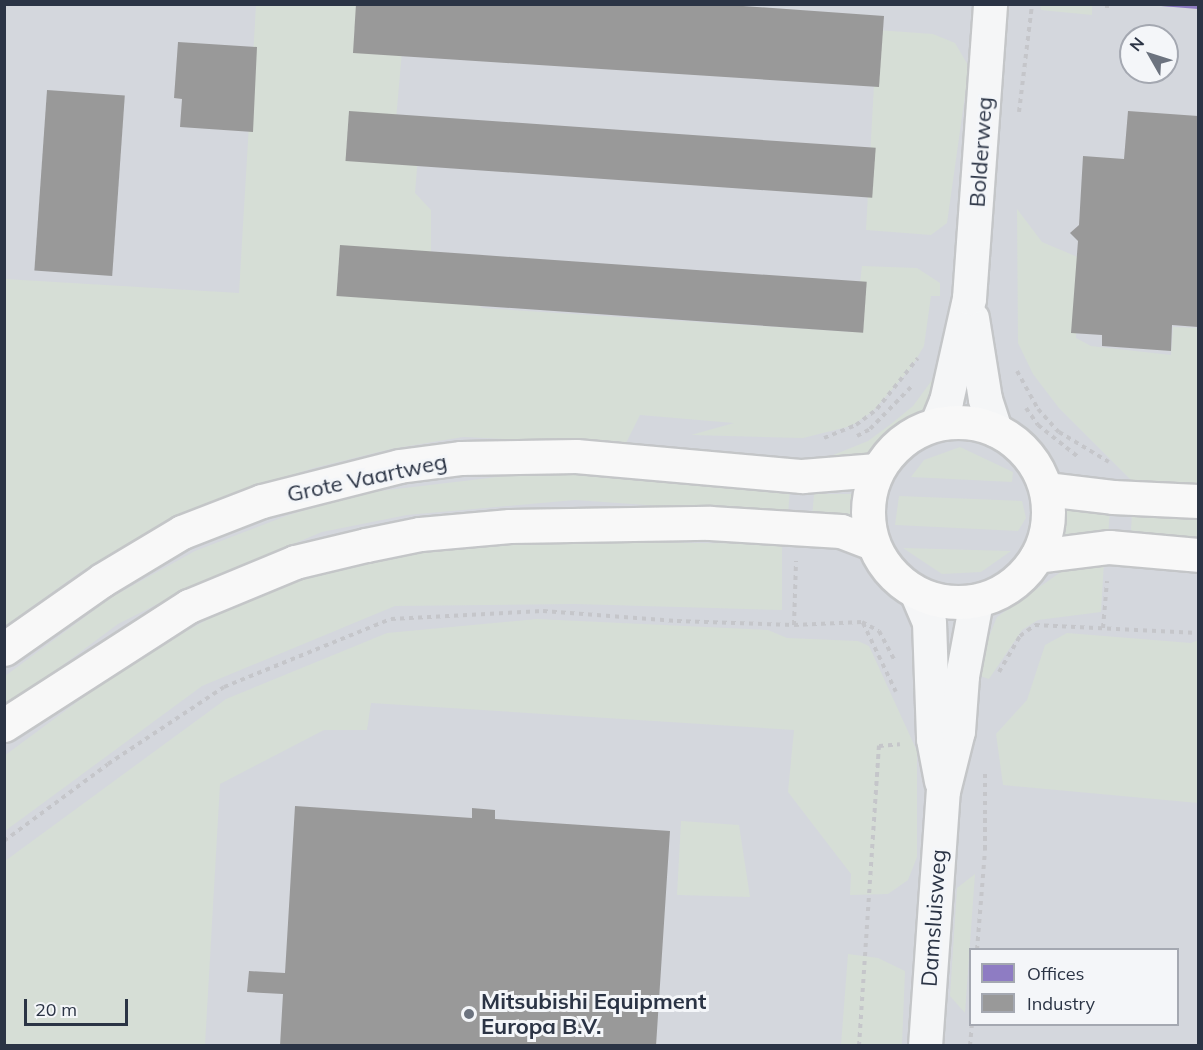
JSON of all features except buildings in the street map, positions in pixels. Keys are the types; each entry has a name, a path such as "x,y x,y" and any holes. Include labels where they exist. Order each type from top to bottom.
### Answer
{"main road":[{"path":"937,423 976,423 995,429 1018,443 1035,464 1046,489 1049,512 1037,556 1022,577 1000,592 976,601 956,603 917,594 890,573 872,543 868,502 877,470 902,440 937,423"},
{"name":"Grote Vaartweg","path":"4,649 102,580 182,532 262,501 399,466 461,458 576,456 785,475 843,476 877,470"},
{"path":"1046,489 1113,497 1198,501"},
{"path":"4,725 189,606 295,562 366,545 420,534 510,526 710,523 842,531 872,543"},
{"path":"1037,556 1109,547 1198,555"}],"street":[{"name":"Bolderweg","path":"937,423 946,401 969,298 990,4"},
{"name":"Bolderweg","path":"969,298 985,399 995,429"},
{"name":"Damsluisweg","path":"917,594 948,674 958,731 943,791 924,1046"},
{"name":"Damsluisweg","path":"948,674 976,601"}],"path":[{"path":"1017,124 1032,4"},
{"path":"1107,4 1107,10"},
{"path":"818,440 856,425 877,409 895,392 923,350"},
{"path":"1016,369 1038,409 1059,432 1107,459 1119,471 1122,482 1113,497"},
{"path":"4,841 108,764 224,687 392,619 543,611 677,621 794,625 862,622 879,630 902,672 995,678 1020,636 1035,625 1198,633"},
{"path":"862,622 901,703"},
{"path":"859,1046 879,746 910,744"},
{"path":"977,948 985,850 985,770"},
{"path":"970,1046 972,1026"}],"shaded area":[{"path":"5,5 1198,5 1198,1045 5,1045"},
{"path":"256,5 406,5 396,120 421,120 415,193 431,210 431,259 482,308 854,332 862,266 917,268 940,283 940,296 931,296 924,346 911,368 872,412 851,426 803,438 691,435 734,423 640,415 625,445 463,437 391,449 314,468 240,491 152,531 82,571 5,626 5,279 239,293"},
{"path":"1040,5 1092,5 1092,15 1041,10"},
{"path":"877,30 933,34 955,43 969,67 947,223 931,235 866,230"},
{"path":"1017,209 1042,242 1080,258 1076,338 1091,346 1171,355 1173,327 1198,328 1198,489 1138,487 1059,408 1033,374 1018,343"},
{"path":"938,372 933,408 904,423 875,452 842,462 821,460 868,441 891,424 913,406"},
{"path":"960,447 1013,472 1012,482 911,477 924,460"},
{"path":"602,474 790,489 788,515 575,500 407,515 322,532 199,583 118,624 5,708 5,676 112,597 195,551 286,516 362,493 515,475"},
{"path":"814,494 856,494 853,522 812,518"},
{"path":"899,496 1022,501 1026,518 1018,531 895,525"},
{"path":"1066,507 1110,510 1108,538 1064,535"},
{"path":"1132,512 1198,515 1197,538 1131,535"},
{"path":"528,541 782,544 782,610 575,604 395,606 202,686 5,831 4,756 138,657 272,585 386,556"},
{"path":"903,548 1011,551 981,572 942,574"},
{"path":"1104,561 1101,612 1038,620 1022,630 989,679 980,676 986,644 997,617 1068,567"},
{"path":"537,619 768,630 787,638 858,641 869,646 917,751 917,857 908,880 888,894 850,895 851,874 788,792 794,730 371,703 367,730 324,730 220,784 205,1045 5,1045 5,861 226,699 387,633"},
{"path":"1067,633 1191,643 1198,640 1198,803 1003,785 996,734 1027,700 1045,645"},
{"path":"681,821 739,825 750,897 677,895"},
{"path":"975,874 965,1013 950,996 957,888"},
{"path":"848,954 878,958 905,971 902,1045 841,1045"}],"place":[{"name":"Mitsubishi Equipment Europa B.V.","path":"469,1014"}]}
